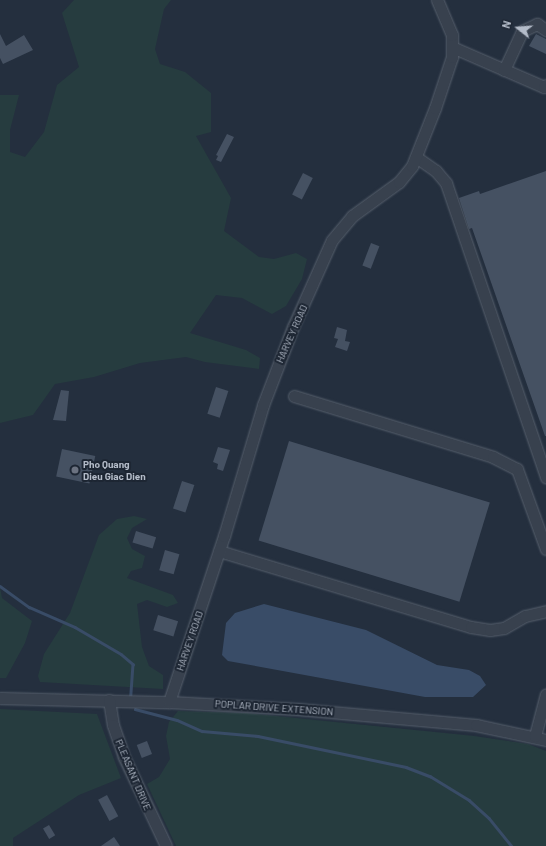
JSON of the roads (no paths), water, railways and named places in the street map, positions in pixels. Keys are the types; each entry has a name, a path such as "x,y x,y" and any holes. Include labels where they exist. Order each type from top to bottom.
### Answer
{"street":[{"name":"HARVEY ROAD","path":"169,702 219,551 270,386 332,240 352,216 399,182 416,157 452,57 452,35 437,0"},
{"path":"504,70 522,31 537,24 546,30"},
{"path":"452,47 544,87 546,85"},
{"path":"416,157 436,171 446,183 546,477"},
{"path":"294,396 493,457 516,469 546,549"},
{"path":"219,551 471,627 490,630 504,628 531,614 546,611"},
{"path":"535,736 546,694"},
{"name":"POPLAR DRIVE EXTENSION","path":"0,698 169,702 297,709 476,725 535,736 546,740"},
{"name":"PLEASANT DRIVE","path":"109,700 113,725 124,757 166,846"}],"water":[{"path":"264,604 366,630 437,665 469,670 480,676 486,685 473,697 425,697 228,661 222,655 226,623 235,613"}],"waterway":[{"path":"0,586 29,607 75,627 121,654 133,664 131,696"},
{"path":"135,709 177,720 202,731 258,736 406,767 430,776 469,800 489,818 512,846"}],"place":[{"name":"Pho Quang Dieu Giac Dien","path":"75,470"}]}
